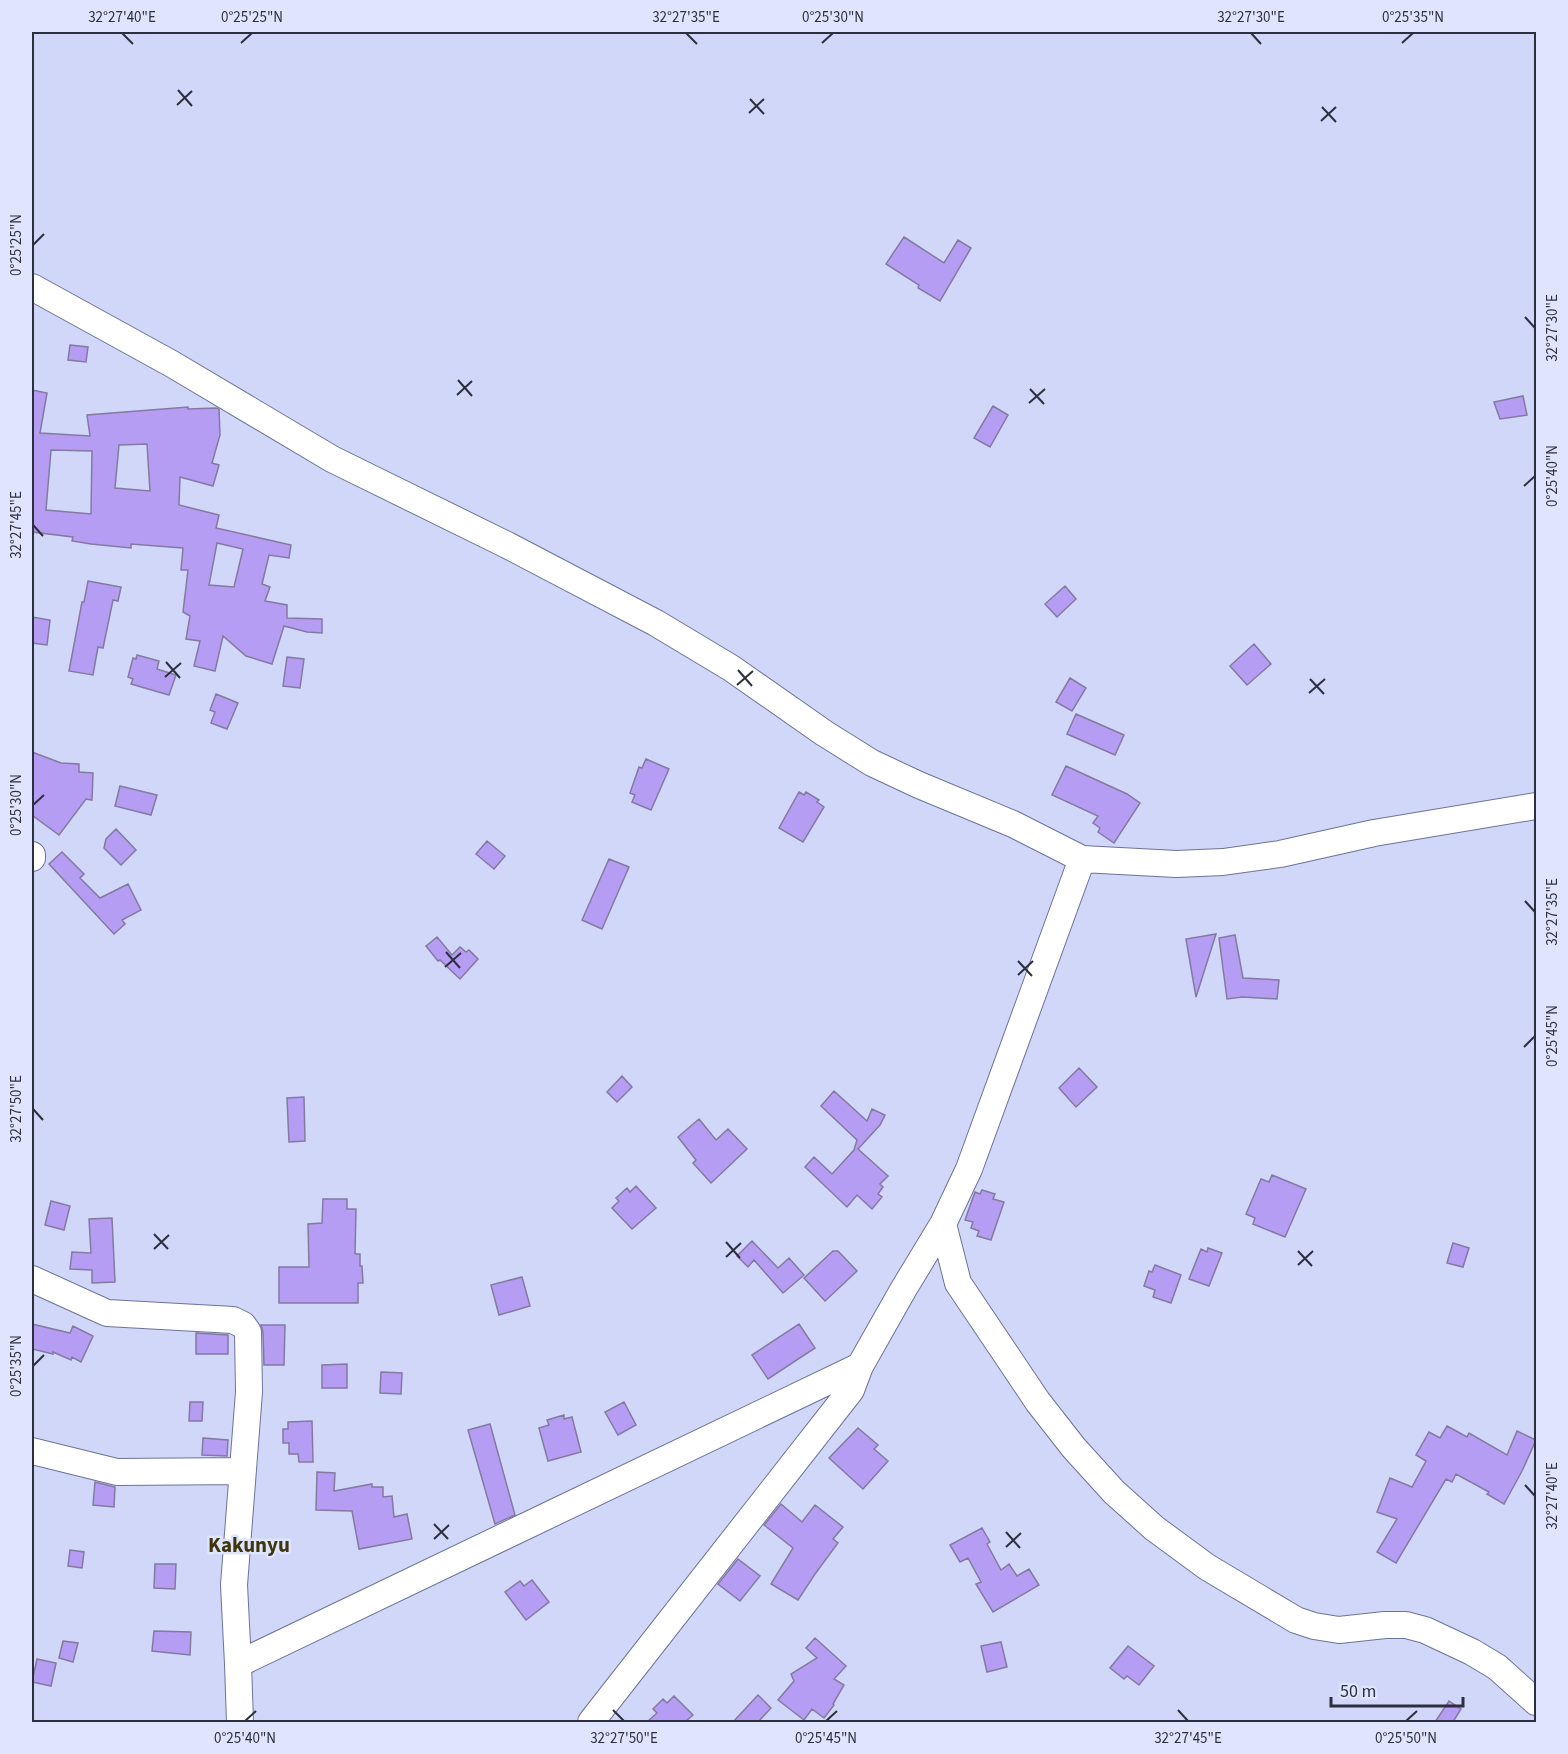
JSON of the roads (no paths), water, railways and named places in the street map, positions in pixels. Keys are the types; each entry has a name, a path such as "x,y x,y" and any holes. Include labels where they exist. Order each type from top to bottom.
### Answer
{"street":[{"path":"32,287 172,364 332,459 507,545 656,623 731,668 824,733 872,763 1013,824 1082,859 1176,864 1223,862 1280,854 1374,833 1536,806"},
{"path":"591,1722 851,1390 860,1366 943,1224 969,1169 1082,859"},
{"path":"943,1224 958,1283 1038,1402 1113,1492 1154,1528 1206,1567 1296,1620 1339,1630 1384,1625 1406,1625 1425,1630 1472,1652 1497,1667 1536,1702"},
{"path":"32,1279 107,1313 233,1320 243,1325 248,1332 249,1392 234,1585 240,1722"},
{"path":"238,1664 860,1366"},
{"path":"32,1451 117,1472 243,1471"}],"district":[{"name":"Kakunyu","path":"249,1545"}]}
